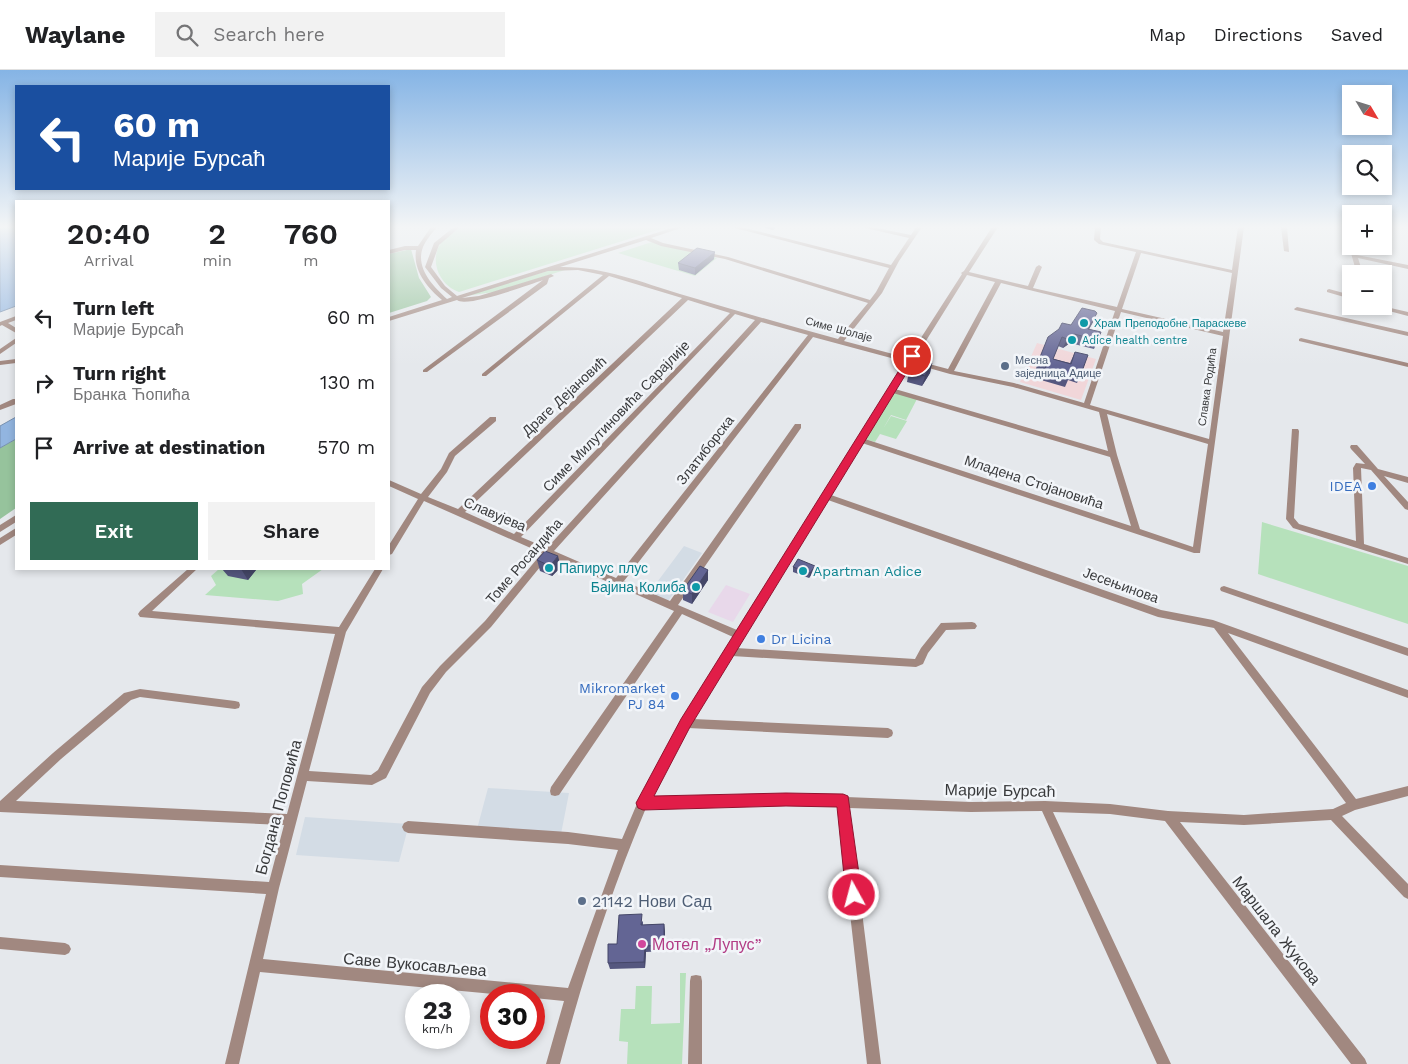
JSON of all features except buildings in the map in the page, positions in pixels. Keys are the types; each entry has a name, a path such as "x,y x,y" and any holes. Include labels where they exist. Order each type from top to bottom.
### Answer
{"street":[{"path":"423,273 429,286 451,299"},
{"path":"433,273 451,299"},
{"path":"390,319 451,299 546,273"},
{"path":"425,371 545,283 547,273"},
{"name":"Симе Шолаје","path":"605,273 760,320 950,372 1000,382 1211,442"},
{"path":"776,273 872,302"},
{"path":"840,341 872,302 890,273"},
{"path":"554,1064 572,995 625,845 643,803 685,723 964,273"},
{"path":"966,273 1226,336"},
{"path":"1030,288 1036,273"},
{"path":"1086,406 1131,273"},
{"name":"Славка Родића","path":"1197,551 1235,273"},
{"path":"484,375 608,274"},
{"path":"950,372 999,281"},
{"path":"1329,291 1342,297"},
{"name":"Драге Дејановић","path":"459,513 687,297"},
{"path":"1297,309 1408,334"},
{"path":"1392,310 1408,314"},
{"name":"Симе Милутиновића Сарајлије","path":"515,538 734,312"},
{"path":"2,323 15,318"},
{"name":"Томе Росандића","path":"304,776 372,780 382,774 426,690 443,669 488,624 548,552 760,320"},
{"path":"2,323 15,330"},
{"name":"Златиборска","path":"618,582 812,334"},
{"path":"1301,340 1408,365"},
{"path":"0,352 15,341"},
{"path":"0,363 15,361"},
{"path":"891,390 1112,455"},
{"path":"0,408 15,401"},
{"path":"1103,412 1112,455 1136,529"},
{"path":"390,550 422,498 444,470 452,455 493,419"},
{"path":"555,791 798,426"},
{"path":"1295,431 1290,519 1296,526 1408,561"},
{"name":"Младена Стојановића","path":"861,440 1136,529 1197,551"},
{"path":"1354,448 1408,507"},
{"path":"1360,545 1357,468 1359,465 1408,480"},
{"name":"Славујева","path":"390,483 739,635"},
{"name":"Јесењинова","path":"826,496 1161,614 1218,626 1408,694"},
{"path":"0,529 15,519"},
{"path":"0,542 15,532"},
{"path":"192,570 142,614 341,631"},
{"name":"Богдана Поповића","path":"232,1064 273,888 341,631 378,570"},
{"path":"1224,589 1408,652"},
{"path":"729,652 916,663 920,661 924,651 944,626 972,626"},
{"path":"1218,626 1354,805"},
{"path":"2,807 57,756 115,705 128,696 140,693 235,705"},
{"path":"685,723 888,733"},
{"name":"Марије Бурсаћ","path":"643,803 786,800 971,807 1045,806 1110,809 1168,816 1244,820 1333,814 1354,805 1408,791"},
{"path":"843,801 874,1064"},
{"path":"1045,806 1164,1064"},
{"path":"2,807 292,820"},
{"path":"1333,814 1408,893"},
{"name":"Маршала Жукова","path":"1168,816 1360,1064"},
{"path":"408,827 568,838 625,845"},
{"path":"0,871 273,888"},
{"path":"0,943 65,949"},
{"name":"Саве Вукосављева","path":"255,965 572,995"},
{"path":"695,1064 696,981"}],"shaded area":[{"path":"1037,343 1096,359 1081,400 1020,382"},
{"path":"684,546 702,553 668,601 649,593"},
{"path":"726,585 750,594 733,622 708,612"},
{"path":"488,788 569,793 561,834 477,829"},
{"path":"305,817 409,824 399,862 296,855"}],"green space":[{"path":"390,273 418,273 431,297 427,301 390,313"},
{"path":"519,273 459,292 447,285 439,274"},
{"path":"540,273 554,273 494,292 465,296"},
{"path":"893,392 917,399 906,420 891,415 883,429 891,416 907,421 896,439 880,434 875,442 865,439"},
{"path":"15,440 15,509 0,519 0,448"},
{"path":"1262,522 1408,566 1408,624 1258,574"},
{"path":"218,570 322,570 302,584 303,594 278,601 205,595 216,585 211,576"},
{"path":"680,973 686,973 682,1064 627,1064 628,1042 619,1041 621,1009 635,1009 636,986 652,986 651,1024 680,1023"}],"water":[{"path":"0,273 15,273 15,306 0,312"},
{"path":"15,418 15,440 0,448 0,426"}],"place":[{"name":"Храм Преподобне Параскеве","path":"1084,323"},
{"name":"Adice health centre","path":"1072,340"},
{"name":"Месна заједница Адице","path":"1005,366"},
{"name":"IDEA","path":"1372,486"},
{"name":"Папирус плус","path":"549,568"},
{"name":"Apartman Adice","path":"803,571"},
{"name":"Бајина Колиба","path":"696,587"},
{"name":"Dr Licina","path":"761,639"},
{"name":"Mikromarket PJ 84","path":"675,696"},
{"name":"21142 Нови Сад","path":"582,901"},
{"name":"Мотел „Лупус”","path":"642,944"}],"route":[{"path":"854,895 843,801 786,800 643,803 685,723 912,356"}]}
